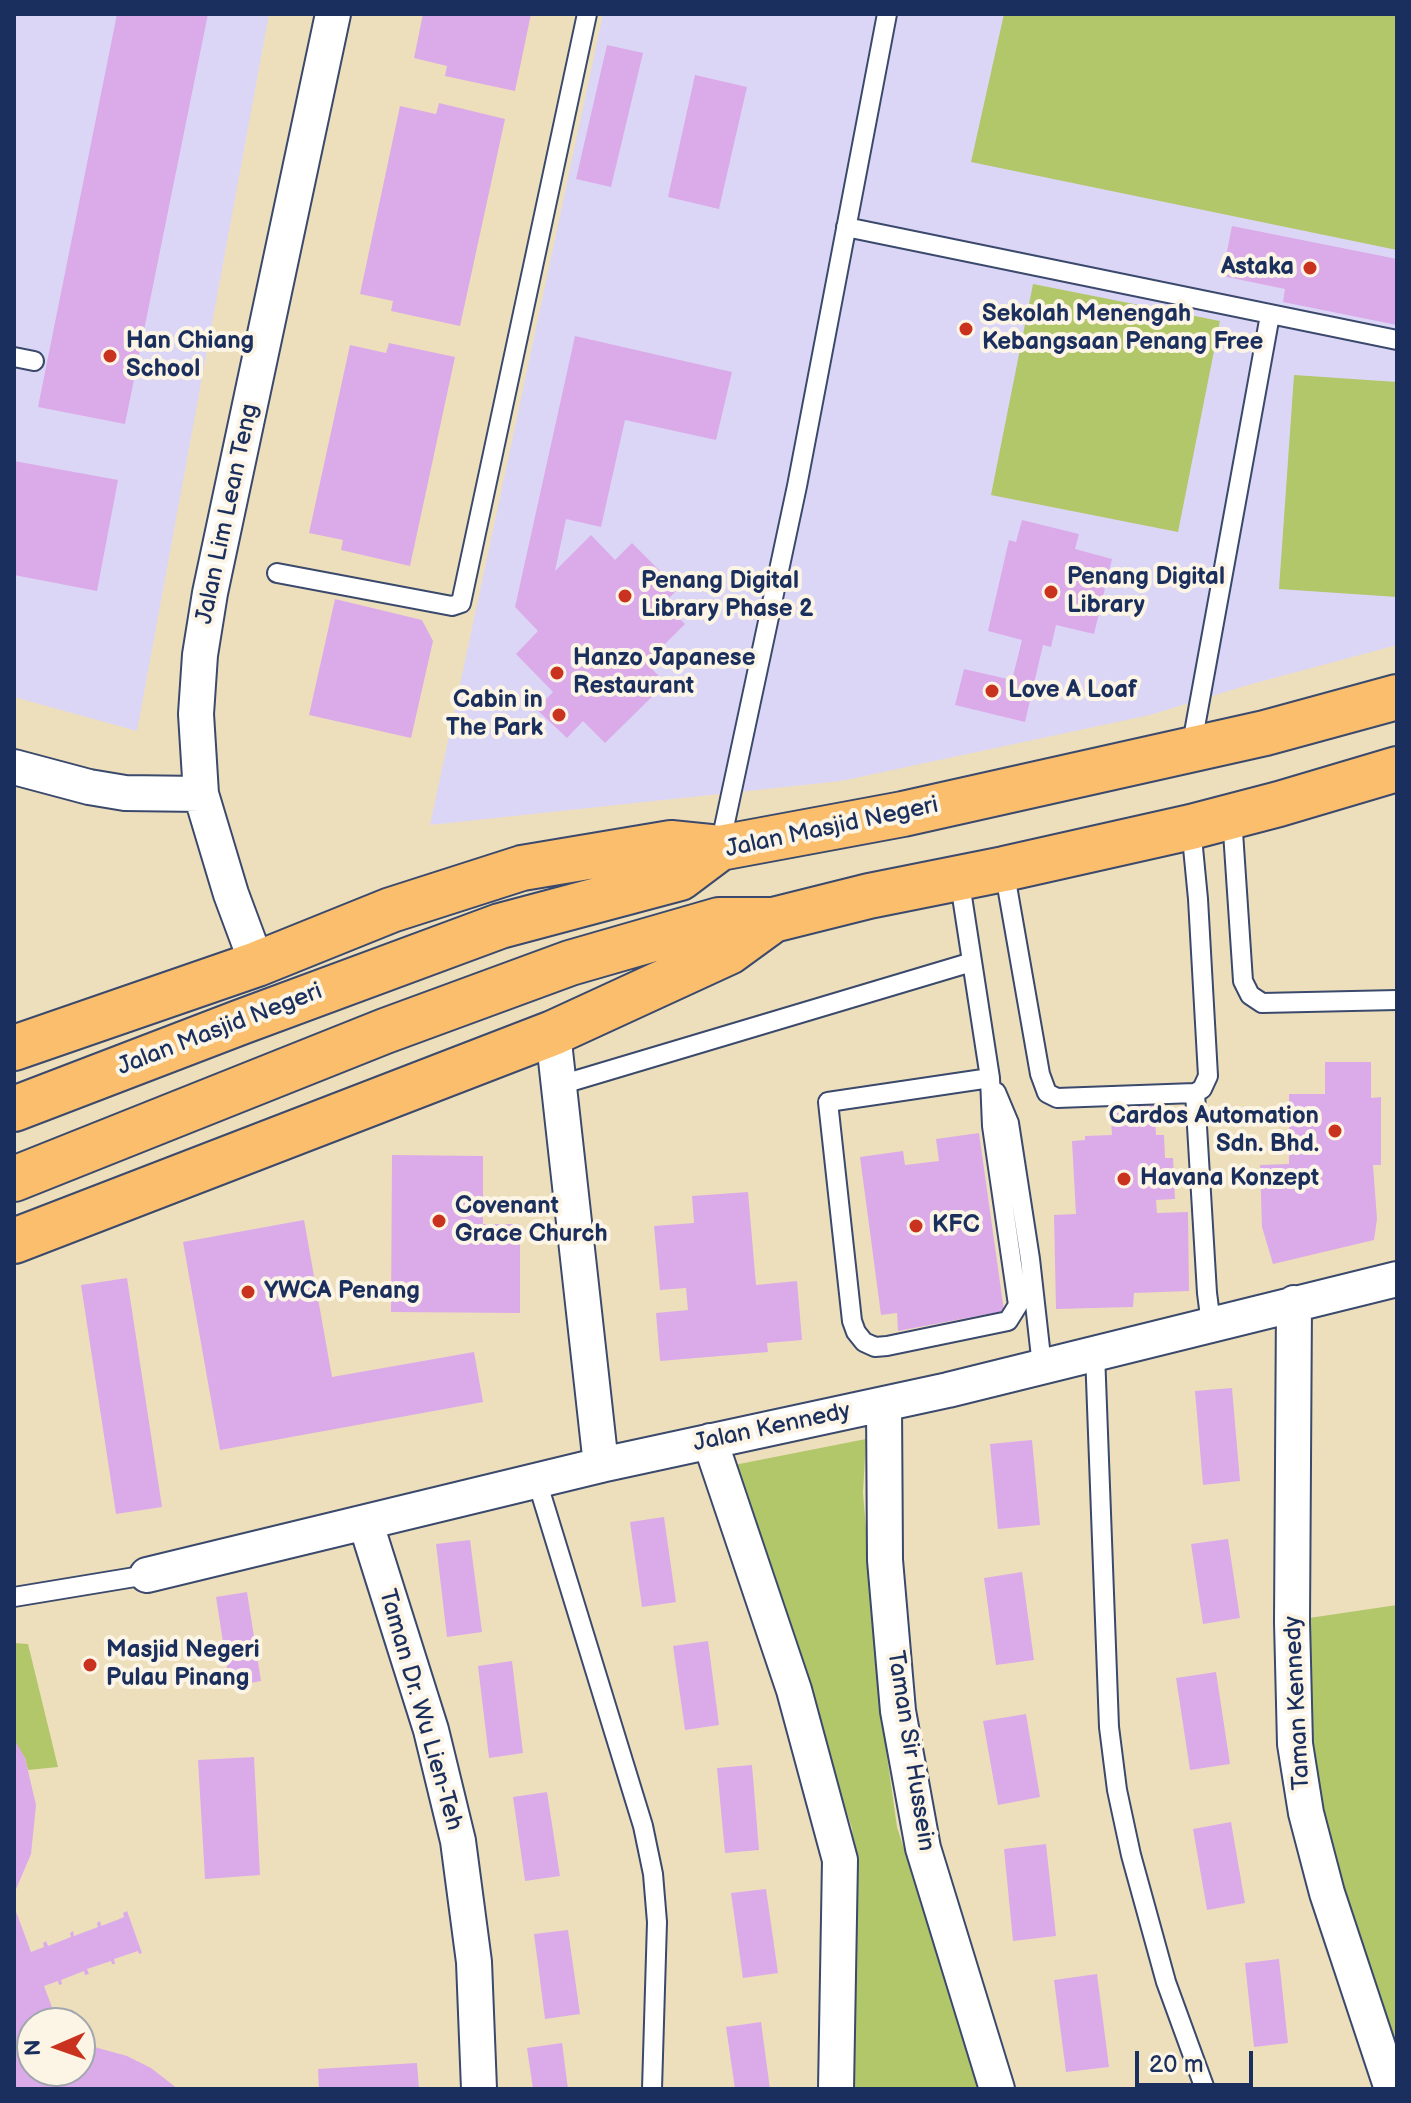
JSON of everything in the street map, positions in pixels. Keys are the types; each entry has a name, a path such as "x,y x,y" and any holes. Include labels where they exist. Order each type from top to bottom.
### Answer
{"highway":[{"name":"Jalan Masjid Negeri","path":"14,1109 270,1010 500,926 680,878 720,848 903,814 1265,733 1397,697"},
{"path":"20,1177 385,1031 570,963 719,920 773,920 869,896 1212,822 1397,769"},
{"path":"14,1048 257,964 391,910 522,868 671,843 720,848"},
{"path":"14,1241 553,1033 729,952 773,920"}],"street":[{"name":"Jalan Lim Lean Teng","path":"257,964 226,880 201,794 196,714 200,655 333,14"},
{"path":"14,767 125,793 201,794"},
{"path":"553,1033 601,1465"},
{"name":"Jalan Kennedy","path":"147,1575 601,1465 884,1404 1397,1279"},
{"name":"Taman Kennedy","path":"1294,1303 1292,1622 1295,1744 1306,1813 1327,1893 1392,2089"},
{"name":"Taman Sir Hussein","path":"884,1404 885,1560 898,1711 923,1848 997,2089"},
{"path":"710,1441 794,1690 822,1784 840,1860 836,2089"},
{"name":"Taman Dr. Wu Lien-Teh","path":"366,1524 431,1730 458,1841 474,1962 479,2089"}],"lane":[{"path":"277,573 452,606 461,603 587,14"},
{"path":"720,848 797,486 887,14"},
{"path":"846,227 1397,340"},
{"path":"1191,749 1270,315"},
{"path":"14,357 34,361"},
{"path":"1212,822 1243,981 1250,995 1262,1003 1397,1000"},
{"path":"1004,869 1040,1074 1047,1093 1057,1098 1195,1093 1202,1089 1208,1076 1198,899 1212,822"},
{"path":"959,877 990,1078 992,1126 1018,1305 1008,1321 875,1347 864,1342 852,1321 828,1102 990,1078"},
{"path":"560,1085 972,962"},
{"path":"990,1078 1009,1123 1030,1259 1042,1366"},
{"path":"1195,1093 1211,1324"},
{"path":"1095,1353 1109,1727 1117,1790 1131,1855 1166,1982 1205,2089"},
{"path":"537,1481 643,1826 651,1862 657,1922 652,2089"},
{"path":"14,1597 147,1575"}],"shaded area":[{"name":"Han Chiang School","path":"14,14 269,14 137,731 14,697"},
{"name":"Sekolah Menengah Kebangsaan Penang Free","path":"603,14 1397,14 1397,645 1150,715 841,781 430,825"}],"green space":[{"path":"1004,14 1397,14 1397,250 971,162"},
{"path":"1033,284 1220,321 1178,532 991,495"},
{"path":"1294,375 1397,382 1397,597 1279,589"},
{"path":"866,1439 863,1493 883,1728 897,1827 980,2089 848,2089 849,1965 857,1880 852,1828 729,1466"},
{"path":"1397,1605 1397,2060 1324,1830 1309,1738 1308,1693 1309,1618"},
{"path":"14,1643 28,1644 58,1767 28,1770 25,1758 14,1744"}],"building":[{"path":"117,14 208,14 125,424 38,407"},
{"path":"423,14 531,14 515,91 445,76 447,66 414,58"},
{"path":"607,45 643,53 611,187 576,179"},
{"path":"695,75 747,87 719,209 668,197"},
{"path":"439,103 505,119 460,326 391,311 393,301 360,294 400,106 436,114"},
{"name":"Astaka","path":"1232,226 1397,259 1397,325 1283,302 1285,289 1222,276"},
{"path":"575,336 732,372 716,440 625,420 601,527 566,519 555,571 591,535 615,560 632,543 678,589 664,603 685,624 646,663 666,683 605,743 583,721 567,738 536,709 553,692 516,654 538,631 515,607"},
{"path":"389,343 455,357 410,566 341,550 343,540 309,533 350,345 386,353"},
{"path":"14,461 118,480 97,591 14,575"},
{"name":"Penang Digital Library","path":"1022,520 1079,534 1075,549 1112,559 1094,634 1056,625 1051,647 1043,645 1025,722 955,705 964,669 1012,680 1022,640 988,631 1009,540 1016,542"},
{"path":"335,599 422,620 433,641 411,738 309,715"},
{"path":"1325,1062 1371,1062 1371,1098 1381,1097 1381,1165 1373,1165 1377,1219 1374,1240 1273,1264 1262,1227 1260,1165 1289,1164 1289,1094 1325,1094"},
{"path":"1154,1104 1156,1135 1164,1135 1165,1158 1173,1158 1175,1199 1156,1200 1157,1213 1188,1212 1189,1291 1134,1293 1133,1307 1056,1309 1054,1215 1076,1214 1072,1141 1085,1140 1085,1136 1112,1135 1110,1106"},
{"name":"KFC","path":"979,1133 1004,1311 898,1331 897,1313 881,1315 860,1157 903,1151 905,1165 939,1161 936,1139"},
{"path":"392,1155 483,1156 483,1224 520,1224 520,1313 391,1312"},
{"path":"748,1192 756,1285 797,1281 802,1340 767,1343 768,1352 660,1361 656,1313 688,1310 686,1288 660,1290 654,1226 694,1223 692,1196"},
{"path":"304,1220 332,1377 474,1352 483,1402 220,1450 183,1242"},
{"path":"127,1278 162,1507 116,1514 81,1285"},
{"path":"1232,1388 1240,1481 1203,1485 1195,1391"},
{"path":"1032,1440 1040,1525 998,1529 990,1444"},
{"path":"664,1517 676,1602 642,1607 630,1522"},
{"path":"1228,1539 1240,1618 1203,1624 1191,1544"},
{"path":"470,1540 482,1632 447,1637 436,1544"},
{"path":"1022,1572 1034,1660 996,1665 984,1578"},
{"path":"247,1592 261,1681 230,1687 216,1597"},
{"path":"708,1641 719,1725 685,1730 673,1646"},
{"path":"512,1661 523,1753 489,1758 478,1666"},
{"path":"1216,1672 1230,1764 1190,1770 1176,1678"},
{"path":"1026,1714 1040,1797 998,1805 983,1721"},
{"path":"14,1739 25,1758 36,1805 31,1854 14,1894"},
{"path":"254,1757 260,1875 205,1879 198,1760"},
{"path":"752,1765 759,1850 725,1853 717,1768"},
{"path":"547,1792 560,1876 525,1881 513,1797"},
{"path":"1231,1822 1245,1903 1207,1910 1193,1829"},
{"path":"1046,1844 1056,1936 1013,1941 1004,1849"},
{"path":"766,1889 778,1973 743,1978 731,1893"},
{"path":"14,1906 31,1952 44,1947 46,1941 48,1946 71,1937 73,1931 74,1936 98,1927 100,1921 101,1926 117,1920 124,1917 123,1913 127,1911 142,1953 138,1951 114,1959 115,1964 111,1961 87,1969 89,1974 85,1975 84,1971 61,1980 62,1984 59,1985 58,1981 44,1986 52,2007 16,2007 16,2087 96,2087 96,2047 127,2056 151,2068 178,2089 14,2089"},
{"path":"568,1930 580,2014 545,2019 534,1934"},
{"path":"1279,1959 1288,2043 1254,2047 1245,1963"},
{"path":"1097,1974 1109,2067 1066,2072 1054,1980"},
{"path":"761,2022 770,2089 735,2089 726,2027"},
{"path":"562,2043 568,2089 533,2089 527,2048"},
{"path":"417,2063 419,2089 319,2089 318,2069"}],"place":[{"name":"Astaka","path":"1310,268"},
{"name":"Sekolah Menengah Kebangsaan Penang Free","path":"966,329"},
{"name":"Han Chiang School","path":"110,356"},
{"name":"Penang Digital Library","path":"1051,592"},
{"name":"Penang Digital Library Phase 2","path":"625,596"},
{"name":"Hanzo Japanese Restaurant","path":"557,673"},
{"name":"Love A Loaf","path":"992,691"},
{"name":"Cabin in The Park","path":"559,715"},
{"name":"Cardos Automation Sdn. Bhd.","path":"1335,1131"},
{"name":"Havana Konzept","path":"1124,1179"},
{"name":"Covenant Grace Church","path":"439,1221"},
{"name":"KFC","path":"916,1226"},
{"name":"YWCA Penang","path":"248,1292"},
{"name":"Masjid Negeri Pulau Pinang","path":"90,1665"}]}
